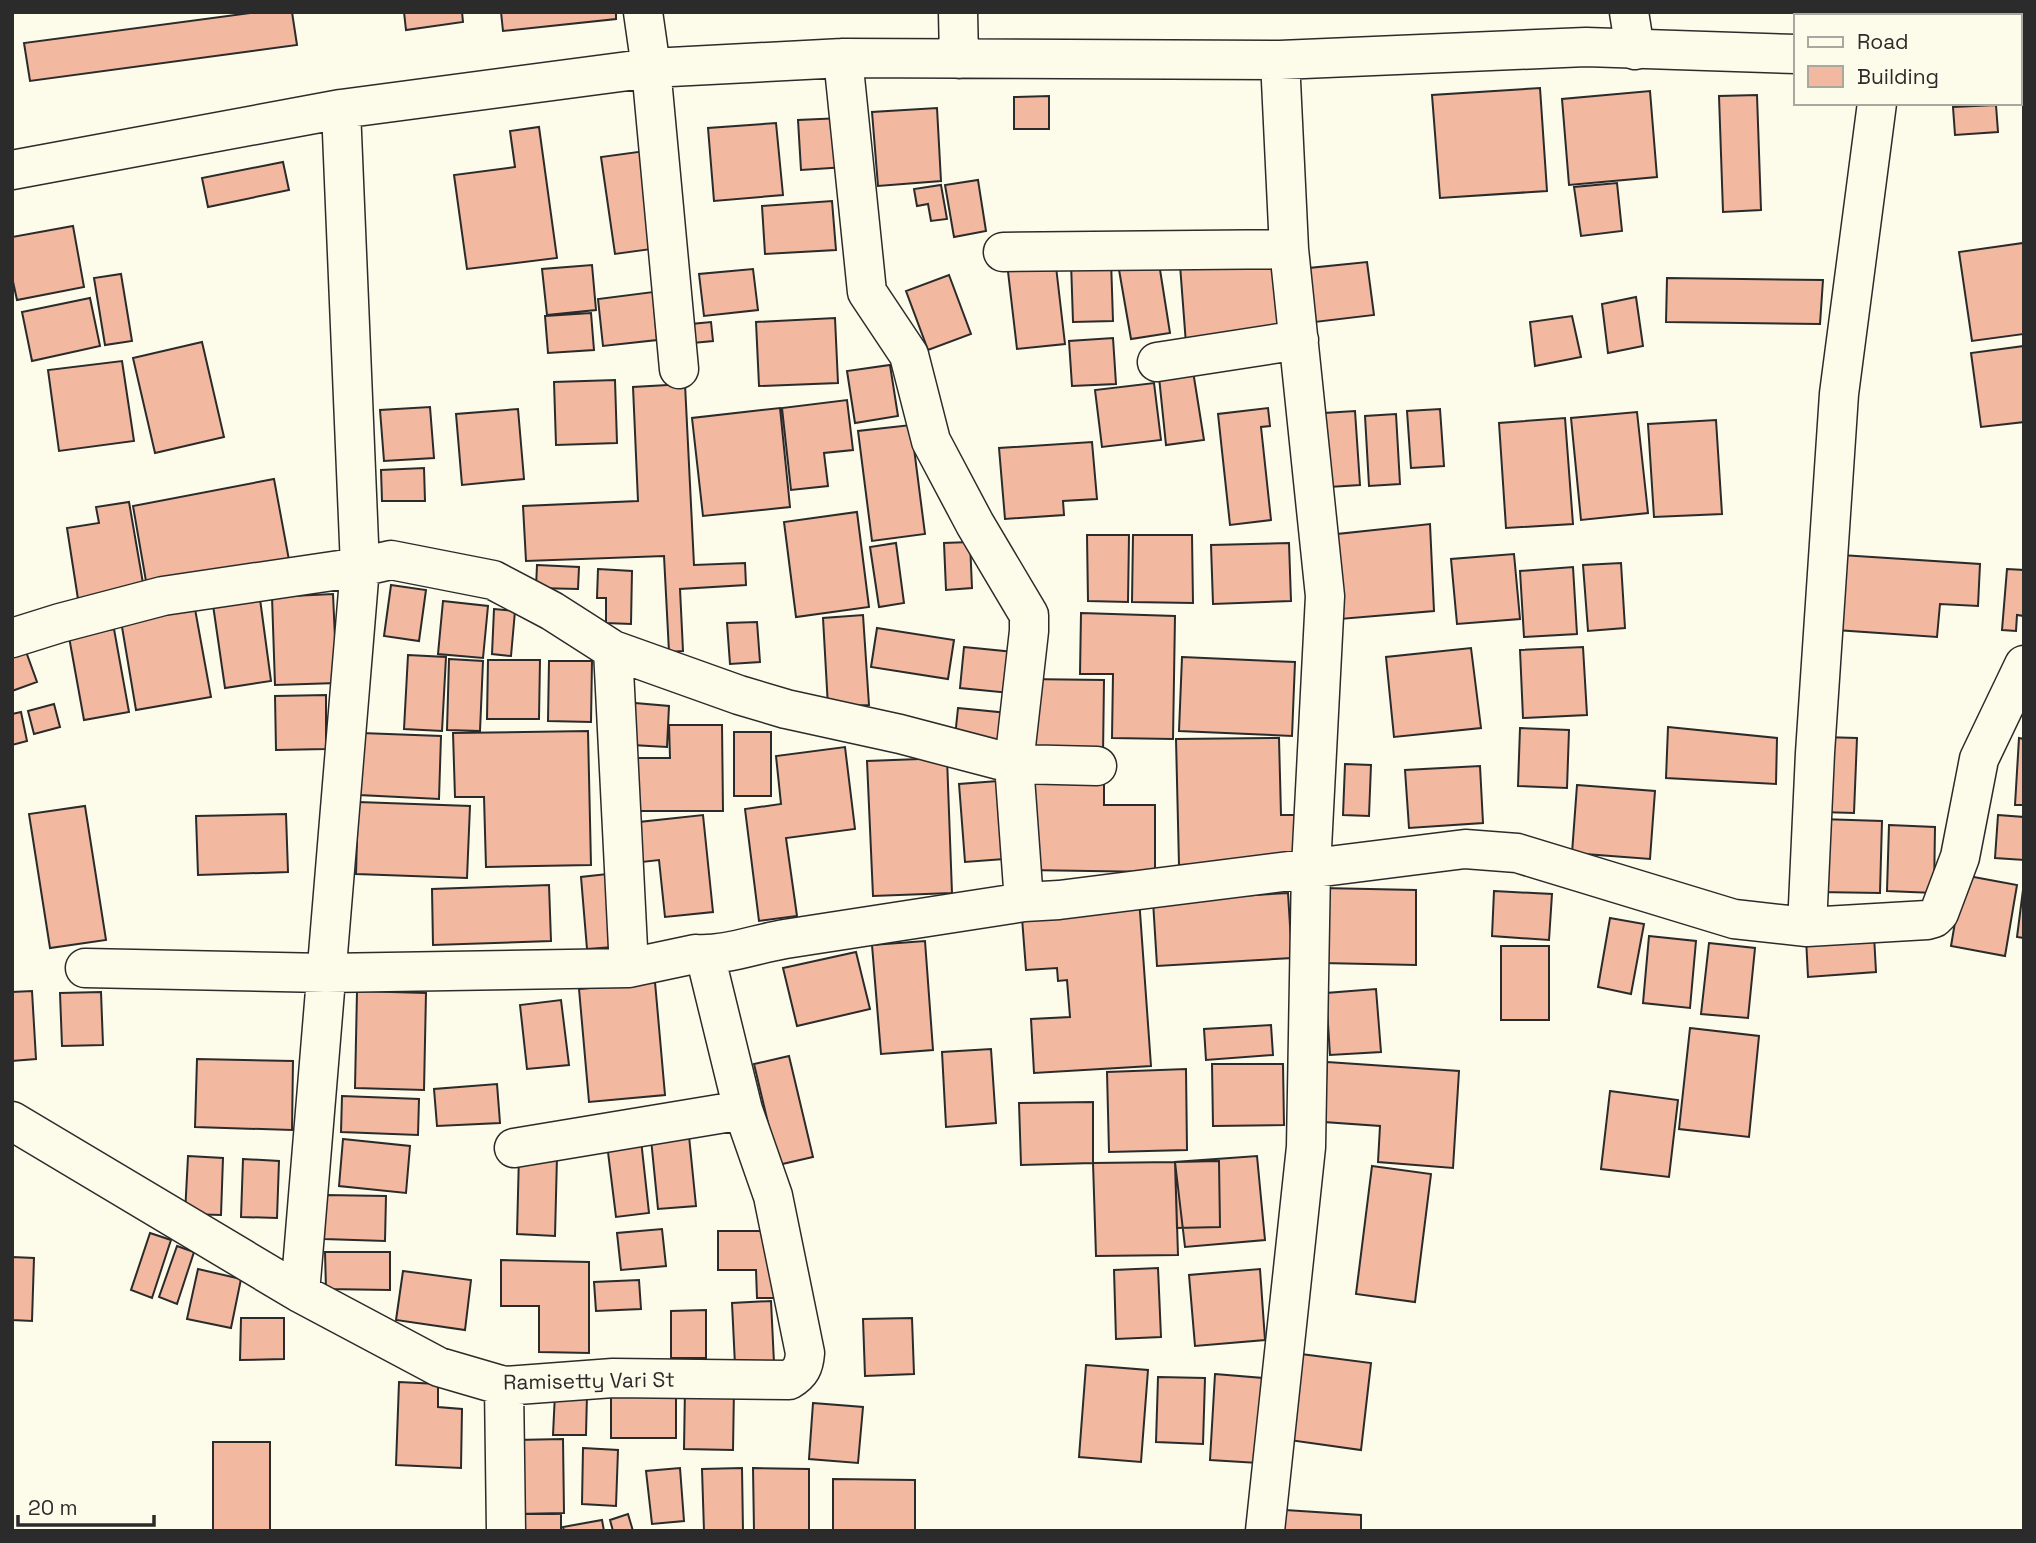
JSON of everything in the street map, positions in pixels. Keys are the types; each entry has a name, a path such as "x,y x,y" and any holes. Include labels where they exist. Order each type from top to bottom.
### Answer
{"street":[{"path":"642,12 651,68 680,369"},
{"path":"958,12 960,59"},
{"path":"1629,12 1635,50"},
{"path":"12,170 341,109 651,68 843,58 1280,60 1586,47 1794,54"},
{"path":"843,58 867,292 909,355 931,441 975,524 1029,615 1014,764 1024,902"},
{"path":"1265,1531 1306,1147 1311,868 1325,596 1289,249 1280,60"},
{"path":"1807,927 1815,753 1839,394 1877,105"},
{"path":"300,1293 360,567 341,109"},
{"path":"1003,252 1289,249"},
{"path":"1157,362 1298,340"},
{"path":"12,638 163,596 391,560 493,580 552,611 613,650 786,709 900,734 1014,764 1097,766"},
{"path":"613,650 629,968"},
{"path":"85,968 326,972 629,968 695,954 739,950 781,939 1024,902 1059,900 1465,849 1517,853 1734,919 1807,927 1927,920 1939,913 1959,857 1979,759 2024,665"},
{"name":"Ramisetty Vari St","path":"12,1121 300,1293 439,1367 504,1386 613,1378 789,1380 799,1374 804,1365 805,1353 774,1196 743,1110 705,954"},
{"path":"514,1148 743,1110"},
{"path":"504,1386 506,1531"}],"building":[{"path":"258,12 292,12 297,45 30,81 24,43"},
{"path":"404,12 462,12 463,22 406,30"},
{"path":"501,12 616,12 616,19 503,31"},
{"path":"1540,88 1547,191 1440,198 1432,95"},
{"path":"1650,91 1657,177 1569,185 1562,99"},
{"path":"1757,95 1761,210 1723,212 1719,96"},
{"path":"1049,96 1049,129 1014,129 1014,97"},
{"path":"1996,105 1998,132 1955,135 1953,107"},
{"path":"937,108 941,181 878,186 872,112"},
{"path":"842,118 846,167 801,170 798,120"},
{"path":"776,123 783,195 714,201 708,128"},
{"path":"539,127 557,258 467,269 454,175 515,167 510,131"},
{"path":"645,151 659,248 615,254 601,157"},
{"path":"283,162 289,190 208,207 202,178"},
{"path":"978,180 986,231 954,237 945,185"},
{"path":"1617,183 1622,231 1581,236 1574,187"},
{"path":"941,185 947,219 931,221 928,204 917,206 914,189"},
{"path":"832,201 836,250 765,254 762,206"},
{"path":"73,226 84,287 17,300 12,277 12,237"},
{"path":"2023,243 2024,334 1972,341 1959,252"},
{"path":"1158,257 1170,333 1131,339 1118,264"},
{"path":"1281,257 1287,336 1186,344 1180,265"},
{"path":"1055,258 1065,344 1017,349 1007,263"},
{"path":"1111,260 1113,321 1073,322 1071,262"},
{"path":"1367,262 1374,315 1315,322 1309,268"},
{"path":"592,265 596,310 547,315 542,269"},
{"path":"753,269 758,310 704,316 699,274"},
{"path":"121,274 132,341 105,345 94,278"},
{"path":"949,275 971,334 928,350 906,291"},
{"path":"1667,278 1823,280 1820,324 1666,322"},
{"path":"653,292 657,340 603,346 598,299"},
{"path":"1636,297 1643,346 1608,353 1602,304"},
{"path":"90,298 100,346 32,361 22,312"},
{"path":"591,313 594,350 548,353 545,316"},
{"path":"1572,316 1581,357 1535,366 1530,322"},
{"path":"835,318 838,383 759,386 756,322"},
{"path":"711,322 713,341 693,343 691,324"},
{"path":"1113,338 1116,384 1072,386 1069,341"},
{"path":"202,342 224,437 155,453 133,358"},
{"path":"2024,346 2024,422 1981,427 1971,353"},
{"path":"122,361 134,441 59,451 48,370"},
{"path":"890,365 898,416 855,423 847,371"},
{"path":"1193,371 1204,440 1166,445 1159,377"},
{"path":"615,380 617,443 556,445 554,382"},
{"path":"1154,383 1161,440 1102,447 1095,390"},
{"path":"685,384 694,565 745,563 746,585 680,589 683,651 669,652 664,556 526,561 523,506 638,501 633,387"},
{"path":"847,400 853,450 824,453 828,486 791,490 782,408"},
{"path":"430,407 434,458 384,461 380,410"},
{"path":"780,408 790,507 703,516 692,418"},
{"path":"1268,408 1270,426 1261,427 1271,520 1230,525 1218,414"},
{"path":"518,409 524,479 462,485 456,414"},
{"path":"1440,409 1444,466 1411,468 1407,411"},
{"path":"1355,411 1360,485 1329,487 1324,413"},
{"path":"1637,412 1648,513 1581,520 1571,418"},
{"path":"1396,414 1400,484 1369,486 1365,416"},
{"path":"1565,418 1573,524 1506,528 1499,423"},
{"path":"1716,420 1722,514 1654,517 1648,424"},
{"path":"911,425 925,534 872,541 858,431"},
{"path":"1092,442 1097,499 1063,501 1064,515 1005,519 999,448"},
{"path":"424,468 425,501 382,501 381,470"},
{"path":"274,479 289,560 147,587 133,506"},
{"path":"129,502 144,589 78,599 67,528 99,523 96,507"},
{"path":"857,512 869,607 796,617 784,522"},
{"path":"1430,524 1434,611 1340,619 1328,535"},
{"path":"1087,535 1129,535 1128,602 1088,601"},
{"path":"1133,535 1192,535 1193,603 1132,602"},
{"path":"970,542 972,588 946,590 944,543"},
{"path":"896,543 904,603 879,607 870,547"},
{"path":"1289,543 1291,601 1213,604 1211,545"},
{"path":"1514,554 1520,619 1457,624 1451,559"},
{"path":"1841,555 1980,564 1978,606 1940,604 1937,637 1836,630"},
{"path":"1621,563 1625,628 1588,631 1583,565"},
{"path":"537,565 579,567 578,589 536,588"},
{"path":"1573,567 1577,634 1524,637 1520,571"},
{"path":"598,569 632,571 631,624 606,623 606,598 597,598"},
{"path":"2007,569 2024,570 2024,616 2017,615 2016,631 2002,630"},
{"path":"391,585 426,590 419,641 384,636"},
{"path":"333,594 337,683 275,685 272,597"},
{"path":"260,599 271,681 225,688 213,605"},
{"path":"443,601 488,606 483,658 438,654"},
{"path":"195,609 211,697 136,710 121,621"},
{"path":"494,609 515,611 511,656 492,654"},
{"path":"1081,613 1175,616 1173,739 1112,738 1113,674 1080,674"},
{"path":"863,615 869,705 828,707 823,618"},
{"path":"757,622 760,662 730,664 727,623"},
{"path":"877,628 954,640 948,679 871,667"},
{"path":"114,629 129,712 84,720 69,637"},
{"path":"24,646 37,682 12,691 12,650"},
{"path":"964,647 1014,652 1010,693 960,688"},
{"path":"1583,647 1587,715 1523,718 1520,650"},
{"path":"1471,648 1481,728 1394,737 1386,657"},
{"path":"408,655 446,657 442,731 404,729"},
{"path":"1182,657 1295,662 1292,736 1179,731"},
{"path":"449,659 483,661 480,731 447,730"},
{"path":"488,660 540,660 539,719 487,719"},
{"path":"549,661 592,661 591,722 548,721"},
{"path":"1025,679 1104,680 1103,755 1024,754"},
{"path":"326,695 326,749 276,750 275,696"},
{"path":"635,703 669,706 667,747 632,745"},
{"path":"54,704 60,727 34,734 28,711"},
{"path":"958,708 1008,713 1006,742 955,737"},
{"path":"21,712 27,741 12,745 12,714"},
{"path":"669,725 722,725 723,811 626,811 626,758 670,758"},
{"path":"1668,727 1777,738 1776,784 1666,778"},
{"path":"1520,728 1569,730 1567,788 1518,786"},
{"path":"588,731 591,865 486,867 484,797 455,797 453,733"},
{"path":"734,732 771,732 771,796 734,796"},
{"path":"361,733 441,736 439,799 359,795"},
{"path":"1822,737 1857,738 1854,813 1820,812"},
{"path":"1279,738 1281,815 1305,815 1306,862 1179,865 1176,739"},
{"path":"2019,738 2024,739 2024,805 2015,805"},
{"path":"845,747 855,829 786,838 797,916 759,921 745,809 781,804 776,756"},
{"path":"947,758 952,893 873,896 867,761"},
{"path":"1345,764 1371,765 1369,816 1343,815"},
{"path":"1480,766 1483,823 1409,828 1405,770"},
{"path":"1027,775 1104,777 1104,805 1155,805 1155,872 1026,870"},
{"path":"1011,780 1018,858 965,862 959,784"},
{"path":"1577,785 1655,791 1650,859 1572,853"},
{"path":"358,802 470,806 467,878 356,874"},
{"path":"85,806 106,940 50,948 29,814"},
{"path":"286,814 288,872 198,875 196,816"},
{"path":"703,815 713,912 665,917 659,860 633,863 630,823"},
{"path":"1998,815 2024,817 2024,860 1995,858"},
{"path":"1820,819 1882,821 1880,893 1818,892"},
{"path":"1889,825 1935,827 1934,893 1887,891"},
{"path":"607,874 614,947 587,949 581,877"},
{"path":"1963,875 2017,885 2005,956 1951,946"},
{"path":"2024,882 2024,938 2017,937"},
{"path":"549,885 551,941 433,945 432,889"},
{"path":"1322,888 1416,890 1416,965 1322,963"},
{"path":"1494,891 1552,894 1549,940 1492,936"},
{"path":"1288,893 1292,958 1157,966 1153,901"},
{"path":"1139,898 1151,1066 1034,1073 1031,1019 1070,1017 1067,980 1058,981 1057,968 1026,970 1022,918"},
{"path":"1610,918 1644,924 1631,994 1598,987"},
{"path":"1874,935 1876,972 1808,977 1806,938"},
{"path":"1649,936 1696,941 1690,1008 1643,1003"},
{"path":"925,941 933,1050 881,1054 872,945"},
{"path":"1709,943 1755,948 1748,1018 1701,1014"},
{"path":"1501,946 1549,946 1549,1020 1501,1020"},
{"path":"856,952 870,1009 797,1026 783,968"},
{"path":"655,982 665,1095 589,1102 579,989"},
{"path":"1376,989 1381,1052 1330,1055 1326,993"},
{"path":"32,991 36,1059 12,1061 12,992"},
{"path":"357,991 426,993 424,1090 355,1088"},
{"path":"101,992 103,1045 62,1046 60,993"},
{"path":"561,1000 569,1065 527,1069 520,1005"},
{"path":"1271,1025 1273,1055 1206,1060 1204,1029"},
{"path":"1690,1028 1759,1036 1749,1137 1679,1129"},
{"path":"991,1049 996,1123 946,1127 942,1052"},
{"path":"789,1056 813,1157 778,1165 754,1064"},
{"path":"197,1059 293,1061 292,1130 195,1127"},
{"path":"1327,1062 1459,1071 1453,1168 1378,1162 1380,1126 1324,1122"},
{"path":"1212,1064 1283,1064 1284,1125 1213,1126"},
{"path":"1186,1069 1187,1150 1109,1152 1107,1072"},
{"path":"497,1084 500,1123 437,1126 434,1089"},
{"path":"1610,1091 1678,1100 1669,1177 1601,1169"},
{"path":"342,1096 419,1099 418,1135 341,1132"},
{"path":"1093,1102 1093,1163 1021,1165 1019,1103"},
{"path":"689,1136 696,1206 658,1209 651,1139"},
{"path":"343,1139 410,1146 406,1193 339,1186"},
{"path":"641,1140 649,1213 616,1217 607,1144"},
{"path":"519,1154 557,1156 555,1236 517,1234"},
{"path":"188,1156 223,1158 221,1215 185,1214"},
{"path":"1257,1156 1265,1240 1185,1247 1175,1162"},
{"path":"243,1159 279,1161 277,1218 241,1217"},
{"path":"1219,1161 1220,1227 1177,1228 1175,1162"},
{"path":"1175,1162 1178,1255 1096,1256 1093,1163"},
{"path":"1372,1166 1431,1174 1415,1302 1356,1294"},
{"path":"325,1195 386,1196 385,1241 324,1239"},
{"path":"662,1229 666,1266 621,1270 617,1233"},
{"path":"718,1231 775,1231 776,1298 757,1298 756,1270 718,1270"},
{"path":"150,1233 171,1240 152,1298 131,1290"},
{"path":"177,1246 194,1252 177,1304 159,1297"},
{"path":"325,1252 390,1252 390,1290 326,1289"},
{"path":"12,1257 34,1258 32,1321 12,1320"},
{"path":"501,1260 589,1262 589,1353 539,1352 539,1306 501,1306"},
{"path":"1158,1268 1161,1337 1116,1339 1114,1270"},
{"path":"198,1269 241,1279 231,1328 187,1319"},
{"path":"1260,1269 1265,1340 1195,1346 1189,1275"},
{"path":"403,1271 471,1280 465,1330 396,1320"},
{"path":"639,1280 641,1309 596,1311 594,1282"},
{"path":"771,1301 774,1363 735,1365 732,1303"},
{"path":"706,1310 706,1358 671,1358 671,1311"},
{"path":"241,1318 284,1318 284,1359 240,1360"},
{"path":"912,1318 914,1374 865,1376 863,1319"},
{"path":"1301,1354 1371,1363 1361,1450 1289,1440"},
{"path":"1086,1365 1148,1370 1141,1462 1079,1457"},
{"path":"1215,1374 1263,1378 1258,1463 1210,1460"},
{"path":"1158,1377 1205,1378 1203,1444 1156,1442"},
{"path":"399,1382 438,1384 438,1407 462,1409 461,1468 396,1465"},
{"path":"676,1387 676,1438 611,1438 611,1388"},
{"path":"685,1387 734,1388 733,1450 684,1449"},
{"path":"555,1393 587,1394 586,1435 553,1435"},
{"path":"813,1403 863,1407 858,1463 809,1459"},
{"path":"563,1439 564,1513 516,1514 515,1440"},
{"path":"213,1442 270,1442 270,1531 213,1531"},
{"path":"583,1448 618,1450 616,1506 582,1504"},
{"path":"680,1468 684,1521 652,1524 646,1471"},
{"path":"742,1468 743,1531 704,1531 702,1469"},
{"path":"753,1468 809,1469 809,1531 754,1531"},
{"path":"833,1479 915,1480 915,1531 833,1531"},
{"path":"1269,1509 1361,1515 1361,1531 1267,1531"},
{"path":"516,1514 561,1514 561,1531 515,1531"},
{"path":"628,1514 633,1531 613,1531 610,1520"},
{"path":"602,1520 604,1531 564,1531 563,1527"}]}
